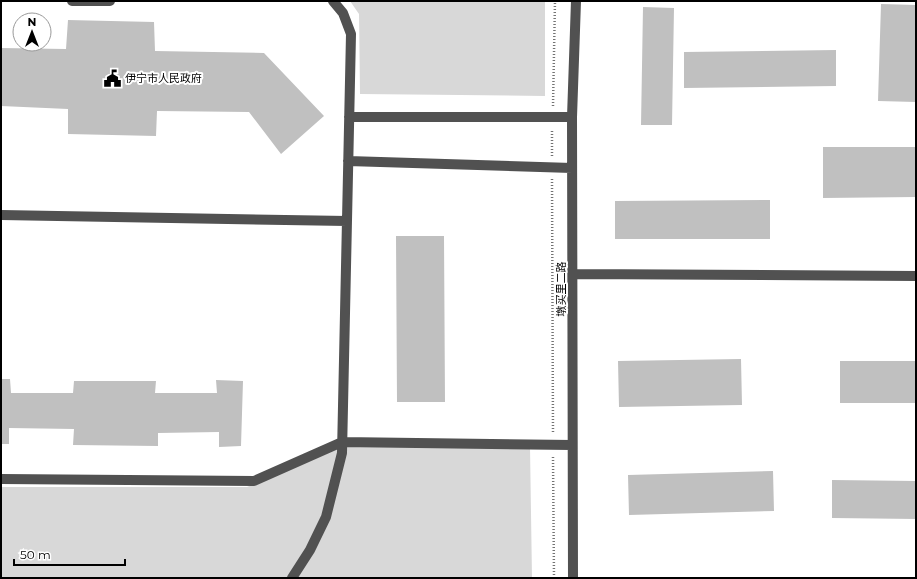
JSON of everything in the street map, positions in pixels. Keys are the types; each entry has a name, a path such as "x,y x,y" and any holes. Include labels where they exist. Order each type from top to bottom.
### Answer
{"street":[{"path":"72,1 110,1"},
{"path":"292,578 310,550 326,517 342,453 351,34 343,13 333,1"},
{"name":"墩买里二路","path":"573,578 572,117 576,1"},
{"path":"349,117 572,117"},
{"path":"348,161 572,168"},
{"path":"1,215 347,220"},
{"path":"573,274 916,276"},
{"path":"1,479 254,481 342,442 572,445"}],"path":[{"path":"554,578 552,117 555,1"}],"shaded area":[{"path":"350,1 545,1 545,96 360,94 359,14"},
{"path":"351,441 530,447 532,578 1,578 1,487 247,487"}],"building":[{"path":"881,4 916,5 916,102 878,101"},
{"path":"643,7 674,8 672,125 641,125"},
{"path":"68,20 154,22 155,51 264,53 324,116 281,154 249,112 157,111 156,136 68,134 68,109 1,106 1,48 12,48 12,52 52,52 52,49 66,49"},
{"path":"836,50 836,86 684,88 684,52"},
{"path":"823,147 916,147 916,197 823,198"},
{"path":"770,200 770,239 615,239 615,201"},
{"path":"396,236 444,236 445,402 397,402"},
{"path":"741,359 742,405 619,407 618,361"},
{"path":"840,361 916,361 916,403 840,403"},
{"path":"1,379 10,379 11,393 73,393 74,381 156,381 155,393 217,393 216,380 243,381 241,446 219,447 219,432 158,433 158,446 73,445 74,429 9,428 9,444 1,444"},
{"path":"773,471 774,511 629,515 628,475"},
{"path":"832,480 916,481 916,519 832,518"}],"place":[{"name":"伊宁市人民政府","path":"112,78"}]}
